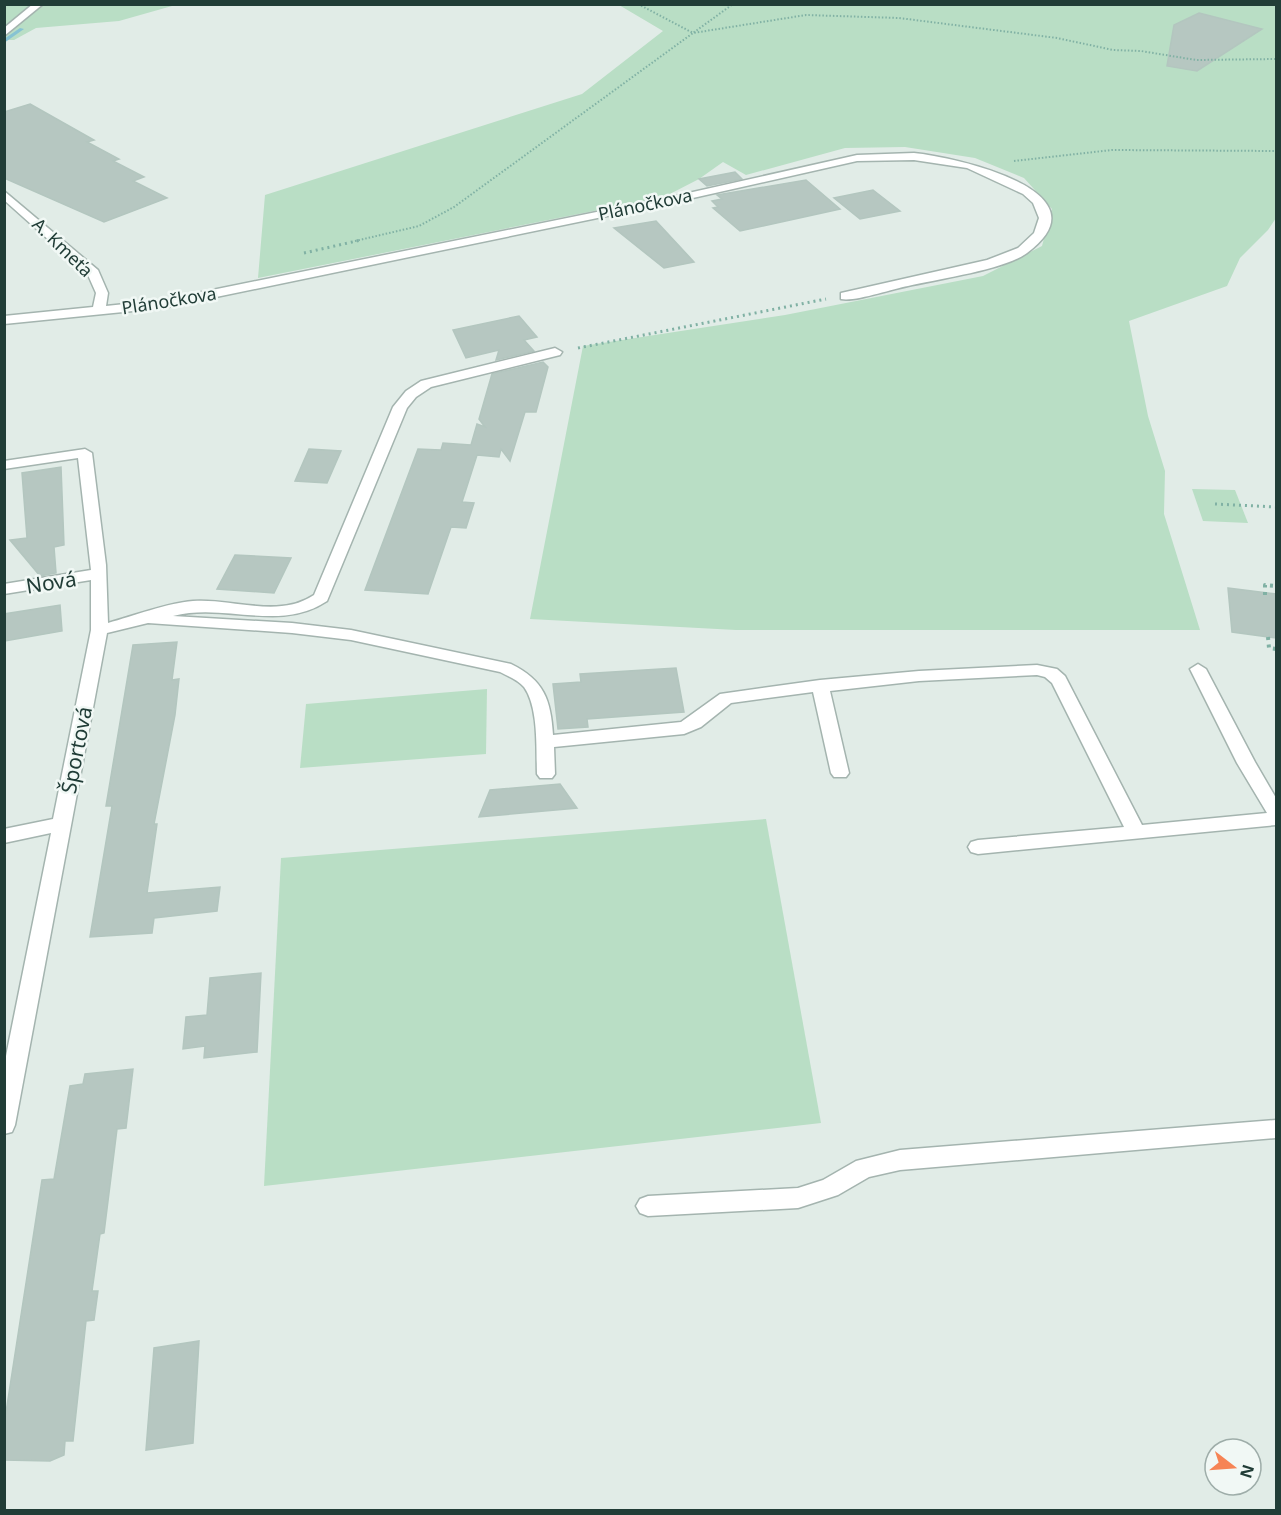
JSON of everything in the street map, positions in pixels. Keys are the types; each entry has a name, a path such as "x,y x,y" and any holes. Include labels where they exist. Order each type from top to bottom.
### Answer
{"street":[{"path":"4,33 39,4"},
{"name":"Plánočkova","path":"4,320 163,304 598,215 857,158 889,156 930,158 980,168 1020,186 1038,201 1045,218 1039,234 1022,251 991,263 845,296"},
{"name":"A. Kmeťa","path":"4,194 94,273 102,292 99,310"},
{"path":"99,630 192,606 283,612 304,609 321,598 400,407 411,394 426,384 555,352"},
{"name":"Športová","path":"4,465 85,453 97,574 102,597 99,630 4,1125"},
{"name":"Nová","path":"4,589 97,574"},
{"path":"137,619 292,628 351,635 505,668 522,675 532,686 539,704 546,774"},
{"path":"1198,669 1246,764 1276,812"},
{"path":"543,742 684,728 695,723 726,698 919,676 1038,670 1051,673 1059,680 1136,830"},
{"path":"820,686 840,773"},
{"path":"978,847 1136,830 1276,819"},
{"path":"4,836 61,824"},
{"path":"648,1206 798,1198 830,1188 864,1168 900,1160 1276,1129"}],"path":[{"path":"638,4 693,33 806,15 899,18 1057,38 1113,50 1141,51 1196,60 1276,59"},
{"path":"266,282 288,260 311,250 419,226 454,207 734,4"},
{"path":"980,168 1025,159 1095,152 1202,149 1276,151"},
{"path":"555,352 845,296"},
{"path":"1215,504 1276,507"},
{"path":"1265,595 1265,585 1276,586"},
{"path":"1268,637 1269,648 1276,649"}],"green space":[{"path":"170,4 172,6 119,21 36,28 14,40 5,40 4,5"},
{"path":"619,5 1276,5 1276,218 1268,230 1240,258 1227,286 1129,321 1148,416 1165,471 1164,514 1200,630 736,630 530,619 583,346 785,315 983,276 1042,246 1052,209 1024,178 975,158 905,147 845,148 746,175 723,162 699,179 664,197 258,278 265,195 582,94 663,31"},
{"path":"1192,489 1235,490 1248,523 1203,521"},
{"path":"487,689 486,754 300,768 306,704"},
{"path":"766,819 821,1123 264,1186 281,858"}],"building":[{"path":"1199,13 1262,29 1197,71 1167,66 1174,25"},
{"path":"30,104 94,140 87,142 119,159 113,161 144,177 133,181 167,198 104,222 4,178 4,112"},
{"path":"735,172 742,179 707,186 699,179"},
{"path":"806,180 840,209 740,231 713,208 718,207 712,201 722,199 717,195"},
{"path":"873,190 900,211 860,219 834,198"},
{"path":"656,221 694,262 664,268 614,228"},
{"path":"519,316 537,337 524,340 534,351 496,360 499,350 466,358 453,330"},
{"path":"543,362 548,367 536,412 525,412 510,461 501,449 499,457 477,455 462,502 474,503 466,528 451,527 428,594 365,590 418,449 441,450 443,443 471,445 477,424 485,427 479,419 492,374"},
{"path":"309,449 341,451 327,483 295,481"},
{"path":"61,467 64,545 54,547 56,573 40,576 10,540 27,538 22,473"},
{"path":"235,555 291,558 274,593 217,589"},
{"path":"1228,588 1276,594 1276,638 1232,632"},
{"path":"60,605 62,631 4,641 4,614"},
{"path":"177,642 172,680 179,679 175,715 154,824 157,824 147,893 220,887 217,911 154,918 152,933 90,937 112,806 106,806 133,645"},
{"path":"676,668 684,712 587,719 588,727 558,729 553,684 581,682 580,674"},
{"path":"560,784 577,808 479,817 490,790"},
{"path":"261,973 257,1052 204,1058 205,1046 183,1049 186,1017 207,1015 210,978"},
{"path":"133,1069 126,1128 117,1129 104,1233 100,1234 92,1291 98,1291 94,1320 86,1321 73,1441 65,1441 64,1455 50,1461 4,1460 4,1425 42,1180 54,1179 70,1086 83,1084 85,1074"},
{"path":"199,1341 193,1443 146,1450 154,1348"}],"waterway":[{"path":"4,42 22,29"}]}
